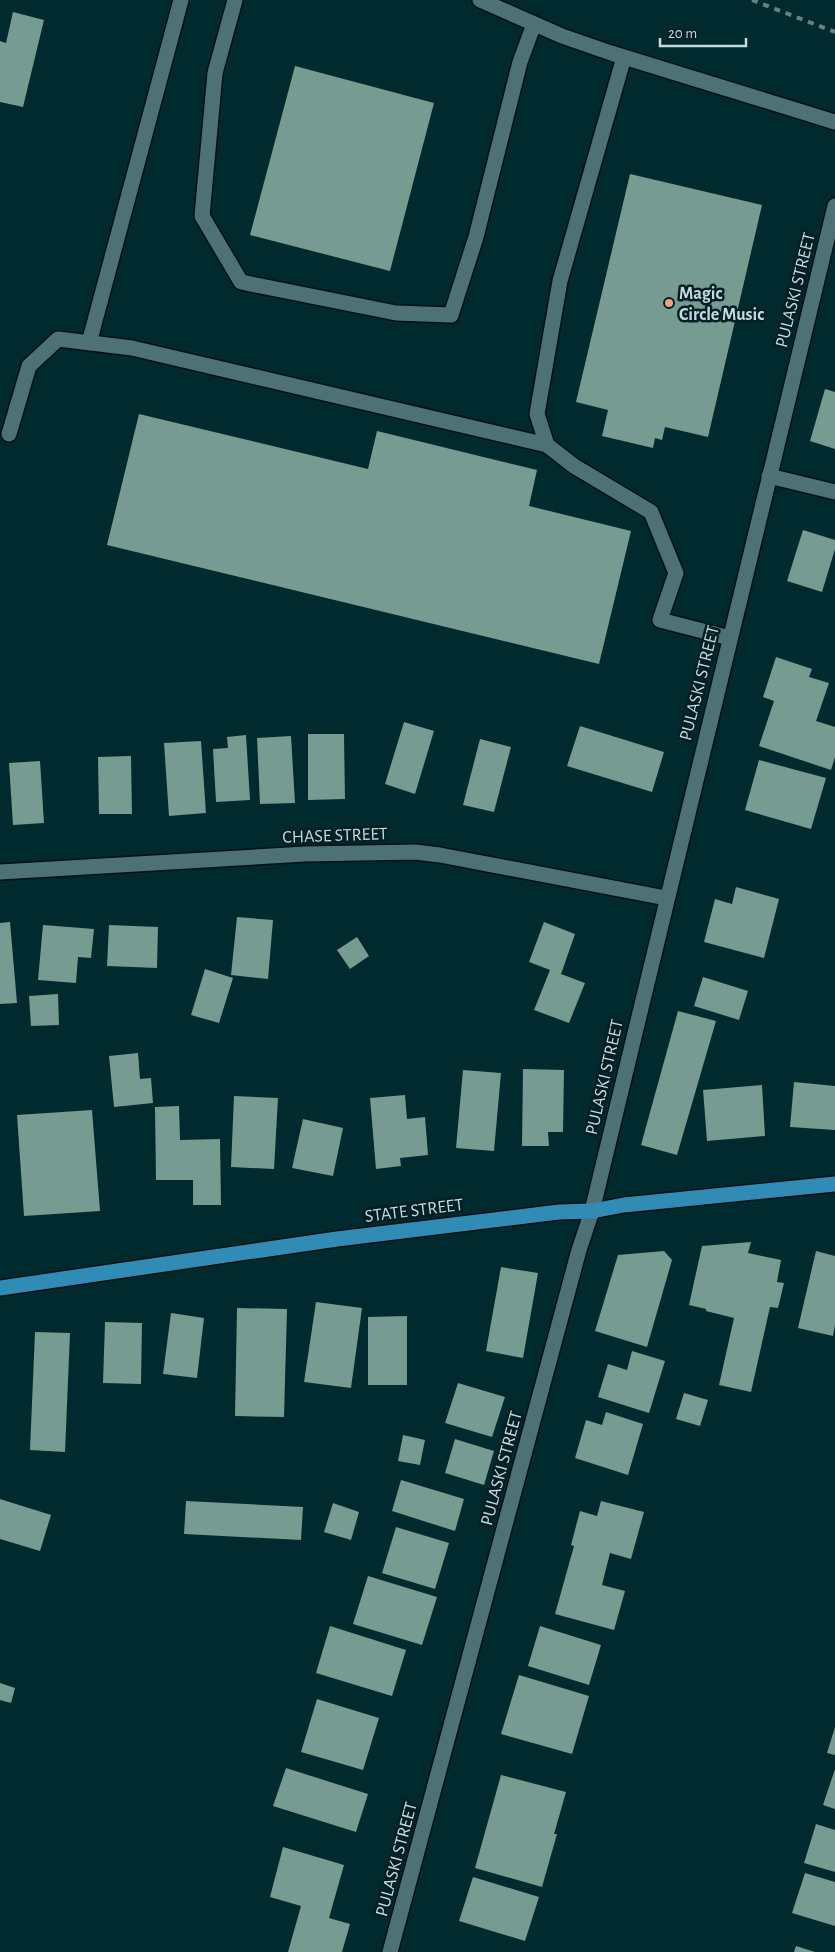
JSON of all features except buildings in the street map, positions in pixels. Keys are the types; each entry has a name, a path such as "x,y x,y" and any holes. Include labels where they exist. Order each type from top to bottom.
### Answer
{"main road":[{"name":"STATE STREET","path":"0,1288 337,1239 559,1212 592,1211 624,1205 835,1184"}],"street":[{"path":"89,343 181,0"},
{"path":"235,0 215,73 202,216 241,282 396,313 451,315 476,237 520,62 534,24"},
{"path":"480,0 562,36 835,122"},
{"path":"547,445 537,414 560,281 624,57"},
{"name":"PULASKI STREET","path":"390,1952 579,1250 592,1211 666,898 835,206"},
{"path":"9,434 29,366 58,339 132,348 547,445 574,466 651,512 676,573 660,620 730,638"},
{"path":"769,476 835,492"},
{"name":"CHASE STREET","path":"0,872 305,854 415,852 440,855 666,898"}],"railway":[{"path":"752,0 835,32"}],"place":[{"name":"Magic Circle Music","path":"669,303"}]}
